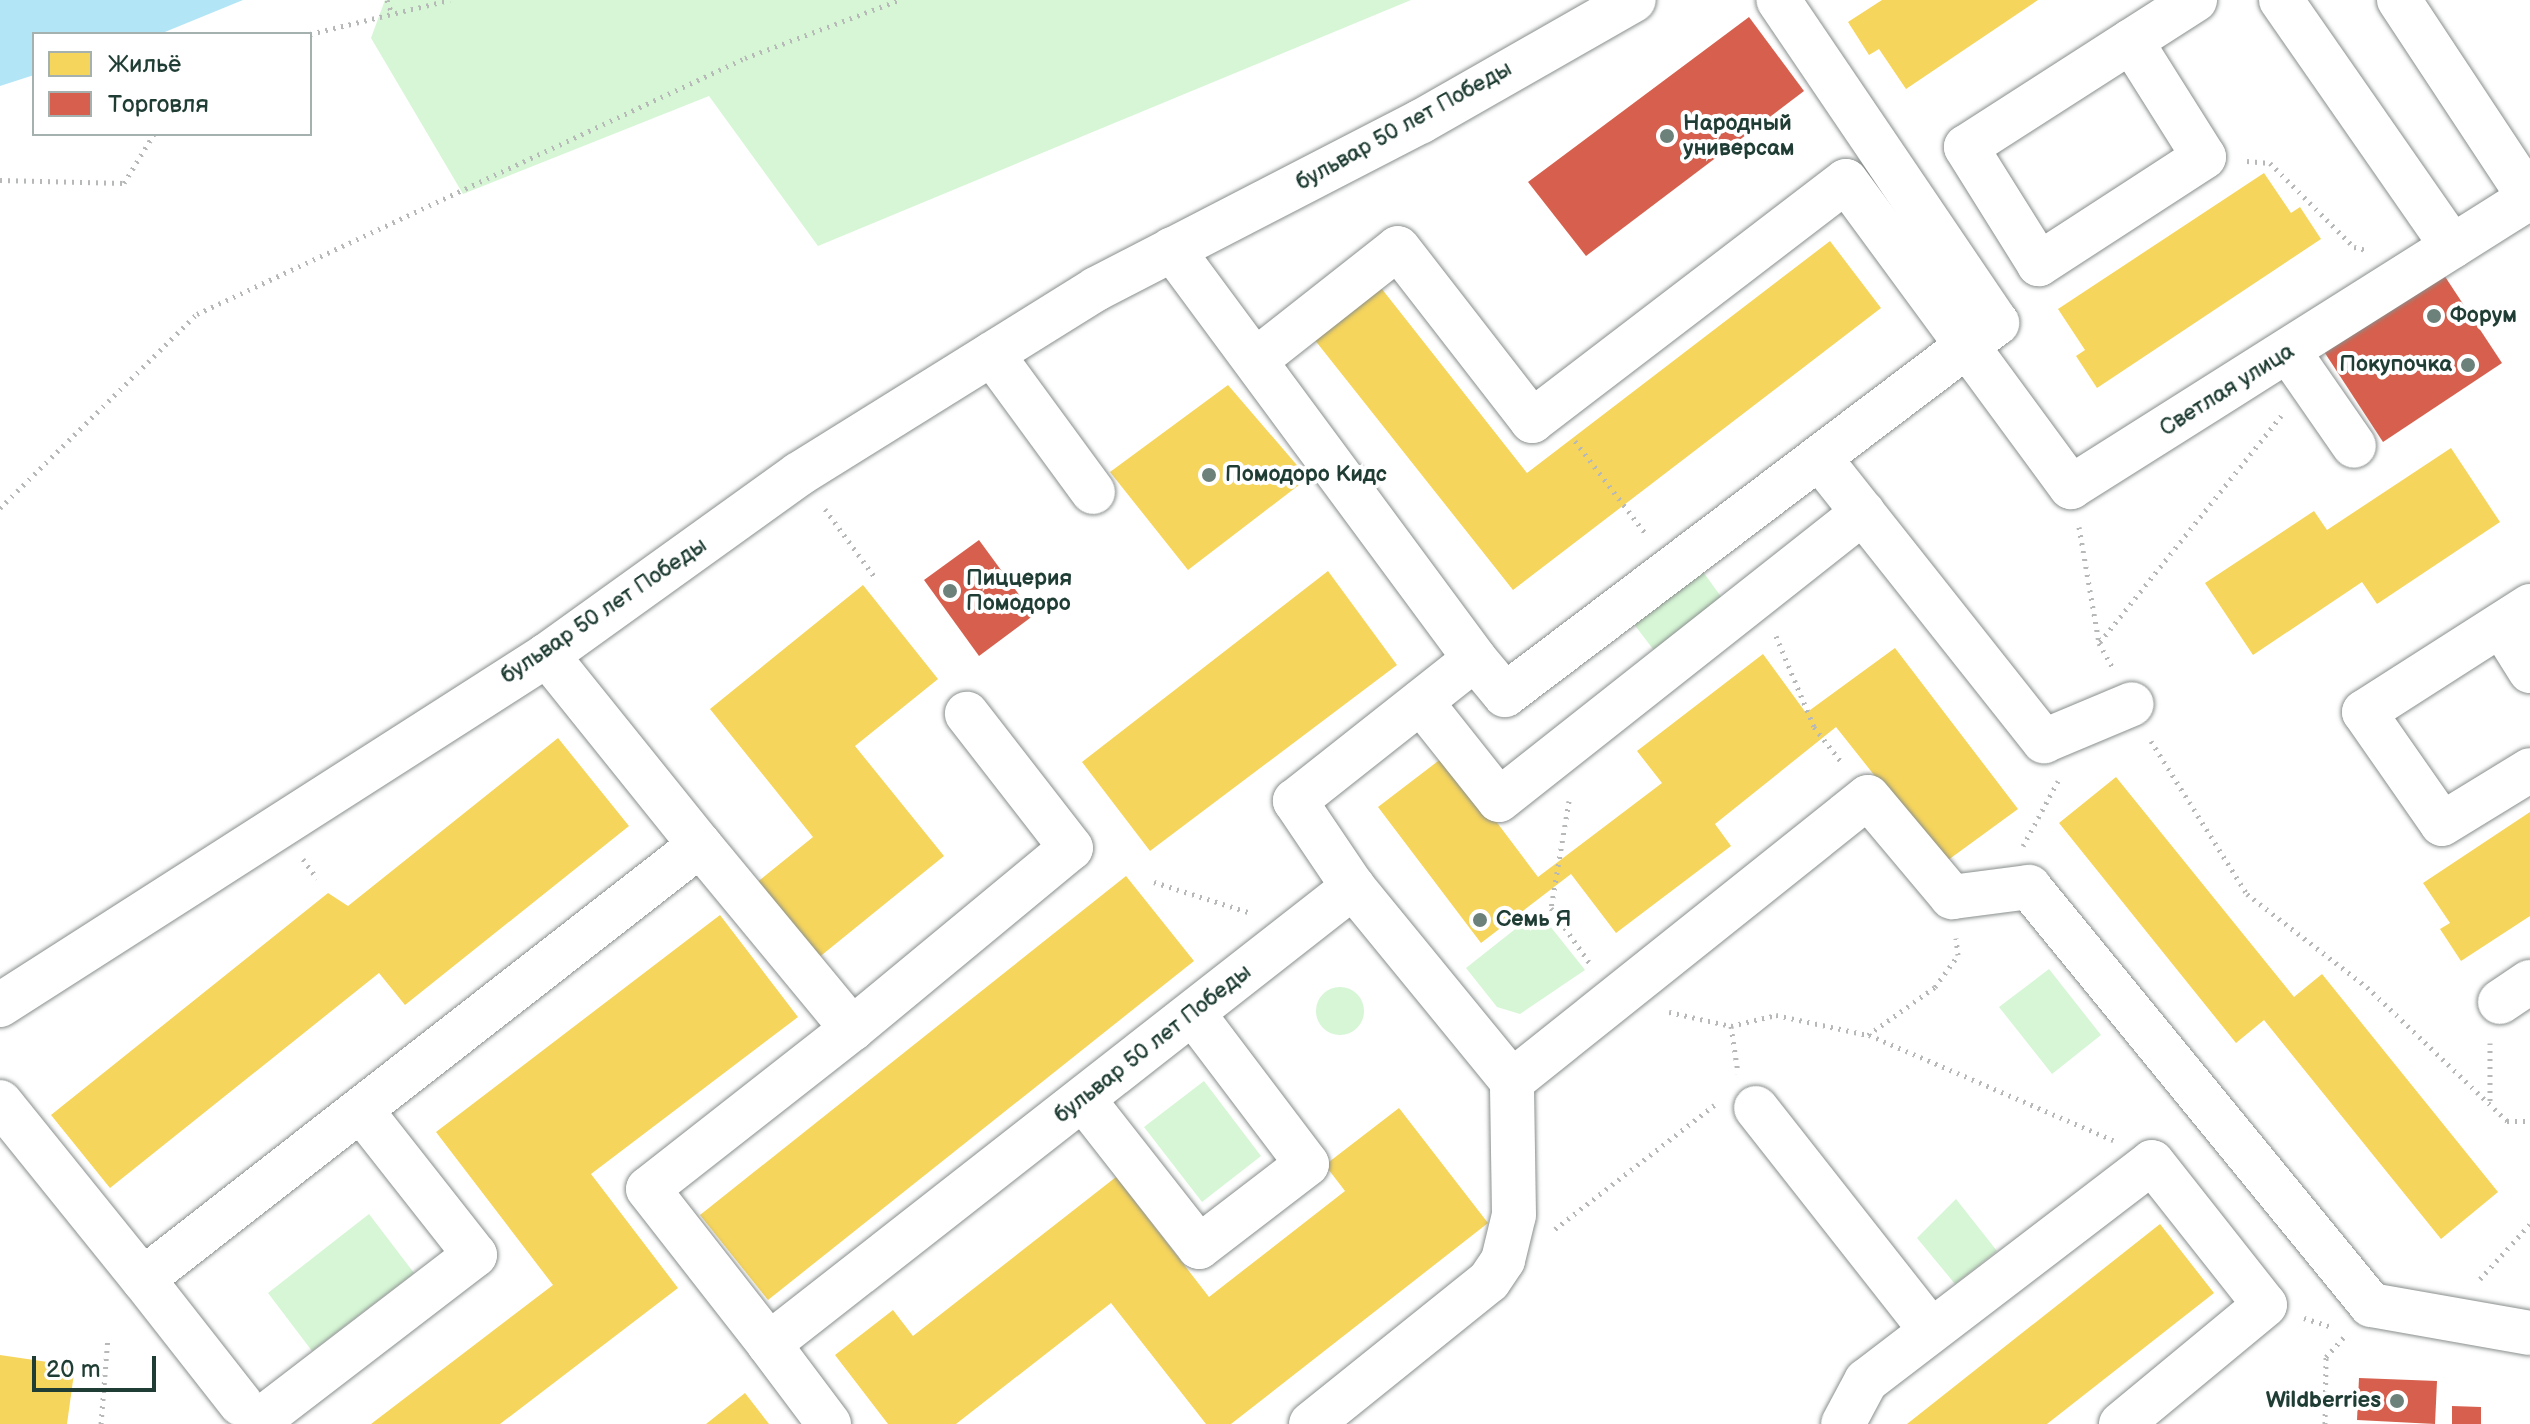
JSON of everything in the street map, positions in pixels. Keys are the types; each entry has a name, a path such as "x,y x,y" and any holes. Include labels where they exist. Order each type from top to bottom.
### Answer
{"street":[{"name":"бульвар 50 лет Победы","path":"0,1005 547,655 799,474 992,354 1172,249 1420,122 1634,0"},
{"path":"1172,249 1257,359 1475,659 1505,695 1821,460 1997,323 1908,187 1778,0"},
{"path":"1908,187 2195,0"},
{"path":"2281,0 2438,255"},
{"path":"2399,0 2530,199"},
{"path":"1966,147 2039,264 2204,157 2131,41"},
{"path":"1257,359 1398,248 1532,421 1846,181 2071,487"},
{"name":"Светлая улица","path":"2071,487 2299,366 2438,255 2530,199"},
{"path":"992,354 1093,492"},
{"path":"2299,366 2354,446"},
{"path":"1821,460 2044,741 2132,704"},
{"path":"1421,702 1499,800 1863,513"},
{"path":"2530,671 2516,616 2364,712 2442,824 2530,770"},
{"path":"547,655 852,1029"},
{"path":"1311,1424 1489,1281 1503,1260 1514,1215 1512,1081 1353,887 1295,801 1475,659"},
{"path":"829,1424 648,1189 852,1029 1071,848 967,714"},
{"path":"1512,1081 1868,797 1952,897 2029,887 2371,1305 2530,1333"},
{"path":"143,1279 364,1114 700,845"},
{"name":"бульвар 50 лет Победы","path":"769,1344 1353,887"},
{"path":"1083,1099 1199,1247 1307,1164 1193,1013"},
{"path":"1748,1096 1931,1330"},
{"path":"0,1102 143,1279 242,1419 475,1255 364,1114"},
{"path":"1843,1424 1858,1389 2152,1162 2265,1305 2121,1424"}],"path":[{"path":"387,0 392,14"},
{"path":"312,34 450,0"},
{"path":"0,508 197,314 745,58 899,0"},
{"path":"0,180 124,183 153,136"},
{"path":"2204,157 2270,163 2354,247 2438,255"},
{"path":"2099,643 2299,366"},
{"path":"1549,407 1645,533"},
{"path":"799,474 874,576"},
{"path":"2071,487 2099,643 2132,704 2247,894 2367,987 2507,1121 2530,1121"},
{"path":"1759,596 1814,727 1868,797"},
{"path":"2009,890 2022,847 2056,786 2071,730"},
{"path":"1572,743 1551,908 1615,999 1731,1026 1776,1015 1868,1035 1927,1054 2152,1162"},
{"path":"1154,882 1300,929"},
{"path":"1868,1035 1935,987 1958,955 1952,897"},
{"path":"2491,1106 2487,1054 2515,992"},
{"path":"1552,1232 1748,1096 1731,1026"},
{"path":"2467,1288 2530,1224"},
{"path":"2325,1424 2326,1357 2371,1305"},
{"path":"101,1424 108,1337"}],"green space":[{"path":"385,0 1411,0 818,246 709,96 463,194 371,38"},
{"path":"1696,562 1727,605 1659,657 1627,615"},
{"path":"1538,911 1585,970 1520,1014 1497,1007 1466,968"},
{"path":"2049,969 2101,1035 2052,1074 1999,1007"},
{"path":"1340,987 1357,994 1364,1011 1357,1028 1340,1035 1323,1028 1316,1011 1323,994"},
{"path":"1204,1081 1261,1156 1202,1202 1144,1127"},
{"path":"1956,1199 1997,1251 1955,1284 1917,1238"},
{"path":"369,1214 414,1273 312,1351 268,1293"}],"water":[{"path":"0,0 243,0 165,32 32,32 32,76 0,86"}],"building: Жильё":[{"path":"1882,0 2038,0 1906,89 1879,49 1869,55 1848,22"},
{"path":"2264,173 2291,213 2300,207 2321,239 2097,388 2076,356 2085,350 2058,309"},
{"path":"1830,241 1881,308 1513,590 1314,339 1378,284 1527,473"},
{"name":"Помодоро Кидс","path":"1228,385 1308,478 1188,570 1110,472"},
{"path":"2451,448 2500,522 2377,604 2362,582 2253,655 2205,583 2314,511 2327,530"},
{"path":"1328,571 1397,665 1150,851 1082,762"},
{"path":"863,585 938,679 855,746 944,856 812,963 750,888 813,837 710,709"},
{"path":"1895,648 2018,809 1944,863 1836,727 1715,824 1731,846 1616,933 1571,874 1481,943 1378,807 1446,755 1538,877 1662,783 1637,751 1763,654 1806,713"},
{"path":"558,738 629,826 405,1005 379,973 110,1188 51,1115 328,893 348,906"},
{"path":"2116,777 2294,997 2322,974 2498,1192 2441,1239 2264,1020 2236,1043 2059,823"},
{"path":"2530,812 2530,916 2461,961 2440,929 2450,923 2423,883"},
{"path":"1126,876 1194,961 768,1300 700,1215"},
{"path":"720,915 798,1017 591,1174 678,1288 500,1424 371,1424 553,1285 436,1132"},
{"path":"1399,1108 1488,1223 1231,1424 1206,1424 1111,1303 956,1424 888,1424 835,1355 893,1310 913,1336 1116,1177 1209,1297 1345,1191 1325,1165"},
{"path":"2160,1224 2214,1293 2047,1424 1907,1424"},
{"path":"0,1355 75,1366 67,1424 0,1424"},
{"path":"745,1393 769,1424 706,1424"}],"building: Торговля":[{"name":"Народный универсам","path":"1749,17 1804,91 1586,256 1528,182"},
{"path":"2442,272 2502,363 2383,442 2323,350"},
{"path":"979,540 1034,615 979,656 924,580"},
{"path":"2359,1378 2437,1381 2435,1424 2357,1420"},
{"path":"2452,1406 2481,1407 2481,1424 2452,1424"}],"place":[{"name":"Народный универсам","path":"1667,136"},
{"name":"Форум","path":"2434,316"},
{"name":"Покупочка","path":"2468,365"},
{"name":"Помодоро Кидс","path":"1209,475"},
{"name":"Пиццерия Помодоро","path":"950,591"},
{"name":"Семь Я","path":"1480,920"},
{"name":"Wildberries","path":"2397,1401"}]}
